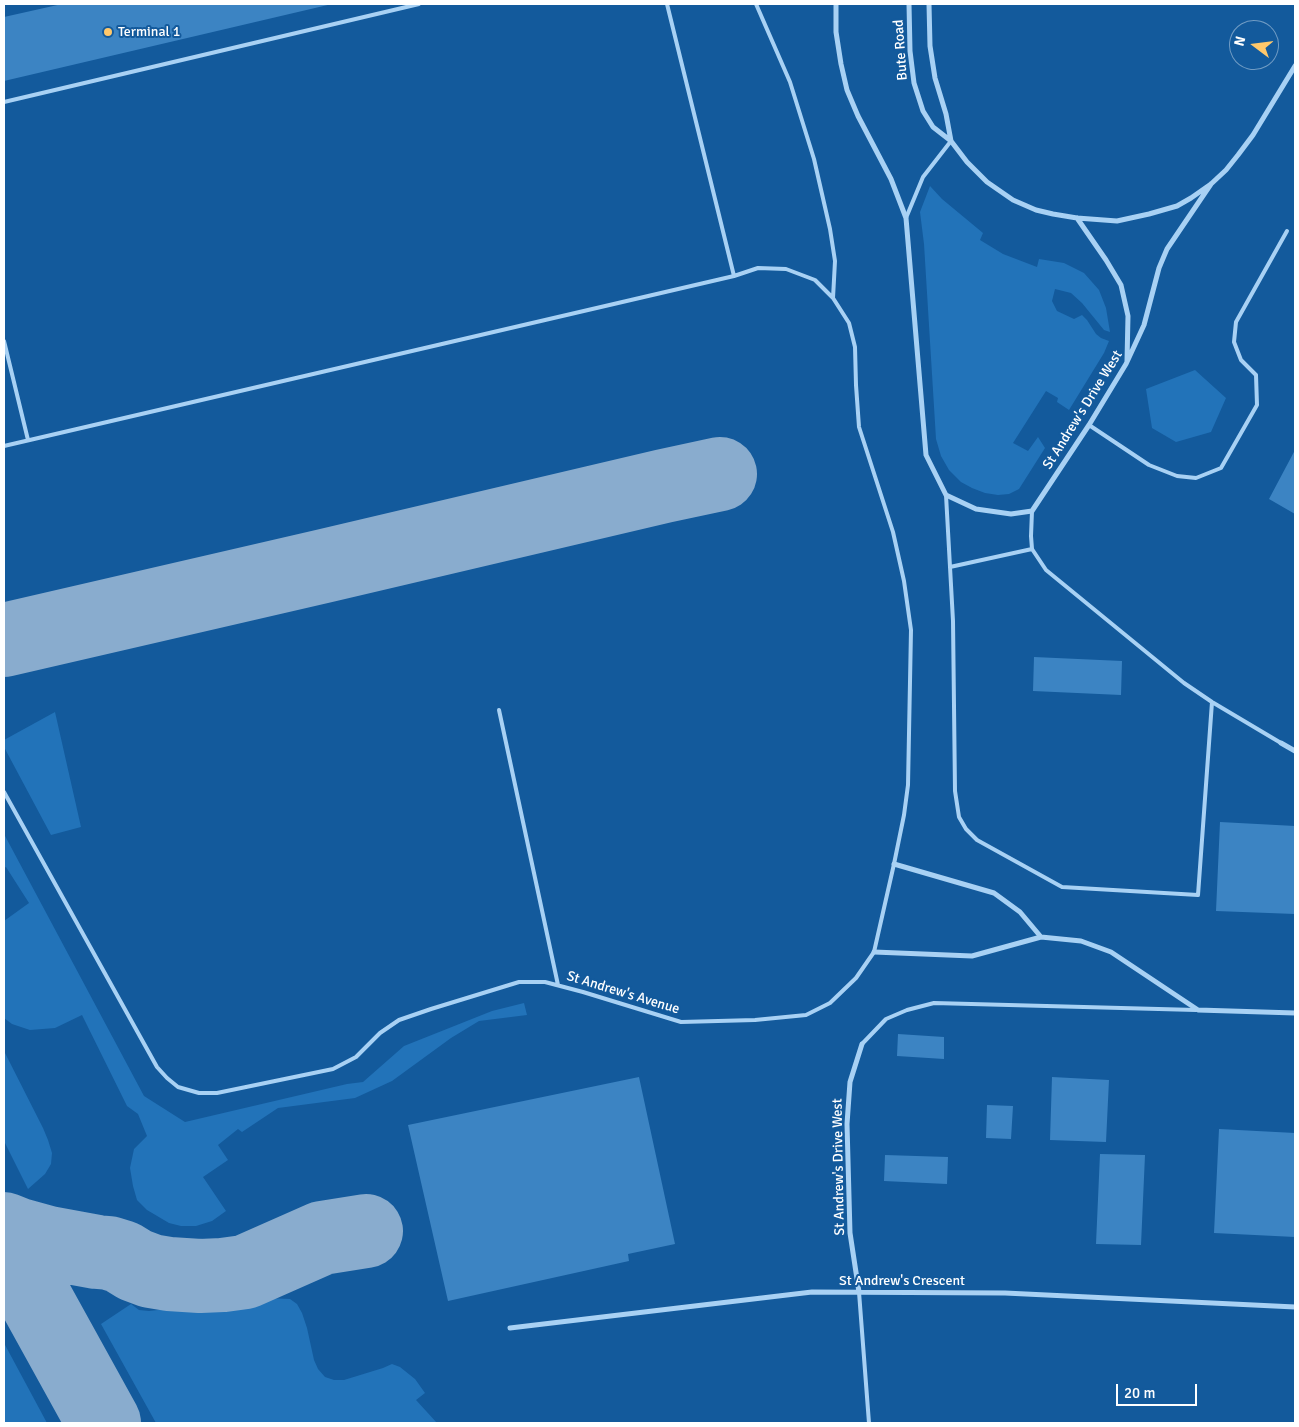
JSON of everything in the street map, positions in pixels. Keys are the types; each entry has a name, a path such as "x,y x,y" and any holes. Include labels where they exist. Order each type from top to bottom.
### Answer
{"street":[{"path":"836,4 841,64 847,90 858,116 891,179 906,218 926,455 946,495 976,509 1011,514 1032,511"},
{"name":"Bute Road","path":"909,4 910,51 914,83 923,111 933,127 951,142 987,182 1012,200 1036,210 1077,218"},
{"name":"Bute Road","path":"929,4 930,46 935,78 946,114 951,142"},
{"name":"St Andrew's Drive West","path":"1077,218 1117,221 1177,206 1191,198 1211,184 1226,170 1253,135 1295,66"},
{"name":"St Andrew's Drive West","path":"1032,511 1089,425 1126,364 1144,324 1159,268 1167,249 1211,184"},
{"path":"1077,218 1121,285 1128,316 1126,364"},
{"path":"1281,743 1295,751"},
{"path":"894,864 994,893 1020,912 1041,937"},
{"path":"874,952 972,956 1041,937 1081,941 1111,952 1198,1010 1295,1013"},
{"name":"St Andrew's Drive West","path":"859,1292 850,1233 847,1124 850,1082 862,1044"},
{"name":"St Andrew's Crescent","path":"510,1328 812,1292 1005,1293 1295,1307"}],"lane":[{"path":"4,102 419,4"},
{"path":"667,4 734,276"},
{"path":"756,4 790,82 814,159 830,229 835,261 833,298"},
{"path":"906,218 923,177 951,142"},
{"path":"1089,425 1149,465 1177,476 1196,478 1221,468 1257,405 1256,375 1241,360 1234,342 1236,322 1287,231"},
{"path":"4,446 734,276 758,268 786,269 814,280 833,298 849,323 855,347 859,427 893,532 904,581 911,630 908,785 904,815 874,952"},
{"path":"4,341 28,440"},
{"path":"946,495 953,620 955,792 959,817 966,829 977,840 1062,887 1198,895 1212,702"},
{"path":"1032,511 1030,536 1032,549 1046,570 1184,683 1281,743"},
{"path":"950,567 1032,549"},
{"path":"499,710 558,986"},
{"name":"St Andrew's Avenue","path":"4,792 157,1067 178,1087 198,1093 217,1093 333,1069 356,1056 380,1033 399,1020 519,982 545,982 682,1022 755,1020 806,1015 830,1003 856,978 874,952"},
{"path":"862,1044 886,1019 907,1010 934,1003 1198,1010"},
{"path":"859,1292 869,1423"}],"shaded area":[{"path":"930,186 942,199 983,233 980,240 1003,254 1037,267 1039,259 1064,263 1084,273 1099,290 1106,308 1110,332 1104,330 1082,303 1071,293 1055,289 1052,301 1057,311 1074,319 1082,315 1096,334 1109,341 1104,353 1069,410 1057,402 1058,398 1046,391 1013,443 1028,451 1038,437 1045,448 1019,489 1009,494 985,493 961,482 949,470 941,456 936,439 924,244 920,212"},
{"path":"1195,370 1226,398 1211,432 1176,442 1152,428 1146,389"},
{"path":"55,712 81,827 51,835 4,747 4,740"},
{"path":"4,834 144,1096 185,1122 347,1084 363,1082 404,1046 492,1011 524,1003 527,1015 479,1021 451,1038 392,1081 355,1098 278,1108 242,1132 238,1129 218,1145 228,1160 203,1177 226,1211 212,1221 196,1226 181,1226 169,1223 147,1210 137,1200 130,1168 134,1149 147,1136 138,1114 127,1106 82,1015 55,1028 30,1030 12,1024 4,1018 4,921 29,903 6,867 4,868"},
{"path":"4,1051 43,1128 52,1153 51,1164 45,1174 28,1189 4,1141"},
{"path":"266,1298 290,1299 297,1304 307,1328 314,1360 318,1369 325,1377 334,1380 344,1380 392,1364 400,1367 415,1379 425,1393 416,1400 437,1423 156,1423 101,1324 131,1304 139,1310 149,1311"},
{"path":"4,1343 47,1423 4,1423"}],"building":[{"name":"Terminal 1","path":"62,4 332,4 4,81 4,17"},
{"path":"1295,450 1295,514 1269,499"},
{"path":"1034,657 1122,661 1121,695 1033,691"},
{"path":"1220,822 1295,826 1295,914 1216,911"},
{"path":"898,1034 944,1037 944,1059 897,1056"},
{"path":"639,1077 675,1244 628,1254 629,1261 448,1301 408,1125"},
{"path":"1052,1077 1109,1080 1106,1142 1050,1140"},
{"path":"987,1105 1013,1106 1011,1139 986,1138"},
{"path":"1219,1129 1295,1133 1295,1237 1214,1233"},
{"path":"1100,1154 1145,1155 1141,1245 1096,1244"},
{"path":"885,1155 948,1157 947,1184 884,1181"}],"taxiway":[{"path":"4,640 720,474"},
{"path":"4,1229 48,1243 109,1253 151,1271 200,1276 245,1272 322,1238 366,1231"},
{"path":"4,1242 104,1423"}],"place":[{"name":"Terminal 1","path":"108,32"}]}
